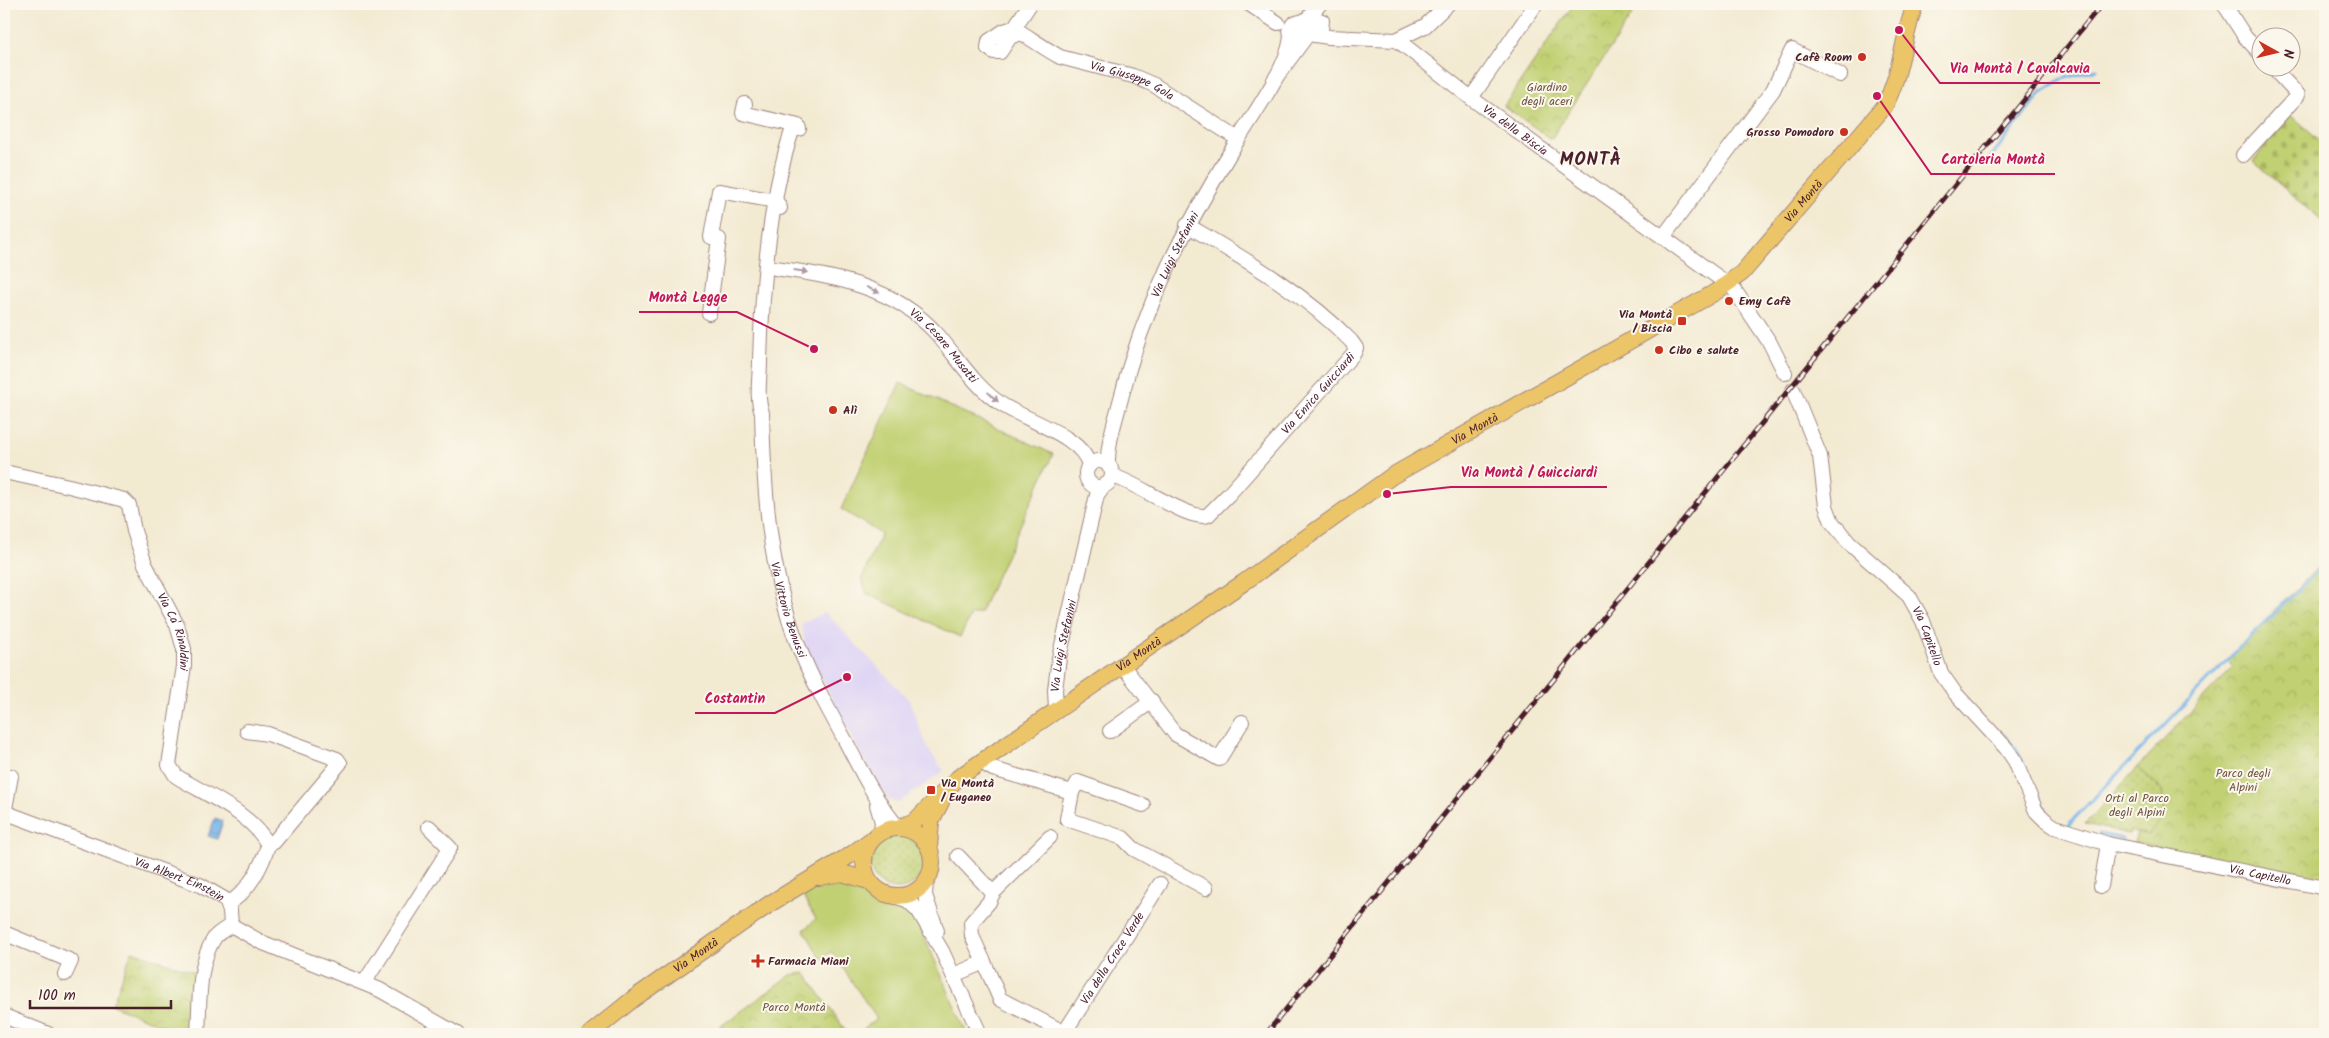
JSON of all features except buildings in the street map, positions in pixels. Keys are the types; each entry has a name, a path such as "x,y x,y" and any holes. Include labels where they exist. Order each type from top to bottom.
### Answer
{"main road":[{"name":"Via Montà","path":"590,1034 632,999 805,881 852,854 876,835 915,820 954,782 981,762 1243,583 1392,476 1727,284 1742,273 1884,107 1892,91 1907,25 1915,6"},
{"name":"Via Montà","path":"926,881 931,864 929,847 931,821 936,809 954,782"},
{"path":"899,827 917,833 929,847"},
{"path":"869,881 865,873 864,855 876,835"},
{"name":"Via Montà","path":"805,881 842,874 869,881 875,888 893,896"},
{"path":"893,896 908,894 926,881"}],"street":[{"name":"Via Giuseppe Gola","path":"1030,4 1018,30 1060,57 1133,76 1154,85 1238,139"},
{"path":"1249,4 1278,23 1298,29 1342,37 1396,40 1425,26 1448,4"},
{"path":"1298,29 1321,29 1321,4"},
{"name":"Via Luigi Stefanini","path":"1056,709 1055,690 1059,658 1100,476 1138,335 1162,276 1187,225 1274,80 1298,29 1321,4"},
{"path":"1471,98 1536,4"},
{"path":"2224,4 2245,37 2252,44"},
{"path":"1322,22 1342,37"},
{"name":"Via della Biscia","path":"1396,40 1471,98 1727,284"},
{"path":"1663,237 1772,90 1792,50 1840,75"},
{"path":"2244,155 2298,95 2282,78"},
{"path":"745,104 743,113 796,125"},
{"name":"Via Vittorio Benussi","path":"762,413 766,404 775,268 789,182 800,134 796,125"},
{"name":"Via Vittorio Benussi","path":"796,125 785,157 776,201 763,302 759,404 762,413 765,479 772,554 797,643 808,670 872,790 899,827"},
{"name":"Via Vittorio Benussi","path":"776,201 782,196 783,188 789,182"},
{"path":"709,313 719,239 711,237 719,191 776,201 783,216"},
{"name":"Via Enrico Guicciardi","path":"1100,476 1189,513 1204,517 1230,494 1354,353 1356,348 1316,307 1292,288 1187,225"},
{"name":"Via Vittorio Benussi","path":"763,302 769,292 770,276 775,268 769,245"},
{"name":"Via Cesare Musatti","path":"775,268 847,280 875,290 904,306 931,328 996,401 1038,422 1080,449 1100,476"},
{"path":"1727,284 1754,316 1785,373"},
{"name":"Via Capitello","path":"1793,390 1820,456 1826,506 1835,528 1849,543 1909,596 1923,621 1941,673 1955,693 2006,748 2015,761 2036,811 2055,827 2108,844 2325,888"},
{"name":"Via Ca' Rinaldini","path":"4,472 124,500 129,505 134,531 145,564 176,625 184,649 184,666 169,765 176,776 246,818 262,833 268,845"},
{"path":"1123,666 1175,734 1219,759 1242,722"},
{"path":"1110,731 1152,702"},
{"path":"229,903 237,898 255,875 268,845 274,842 340,763 337,759 275,736 247,731"},
{"path":"981,762 993,769 1072,792"},
{"name":"Via Albert Einstein","path":"11,776 4,813 200,885 223,897 229,903 231,925"},
{"path":"1143,805 1078,782 1072,792 1067,819 1123,838 1134,849 1206,888"},
{"name":"Via Vittorio Benussi","path":"872,790 881,818 876,835"},
{"path":"364,983 450,848 429,827"},
{"name":"Via della Croce Verde","path":"1050,837 993,893 989,902 972,923 972,936 1000,999 1066,1033 1160,884"},
{"path":"2101,886 2108,844"},
{"path":"958,856 993,893"},
{"path":"926,881 925,895 942,951"},
{"path":"893,896 907,900 914,905 942,951 980,1034"},
{"path":"198,1034 203,970 208,950 219,933 231,925 261,942 364,983 414,1008 457,1034"},
{"path":"4,933 71,961 65,974"},
{"path":"954,975 984,962"},
{"path":"4,1016 48,1034"}],"shaded area":[{"path":"825,612 909,700 928,749 944,771 898,803 889,800 860,753 807,650 801,624"}],"green space":[{"name":"Giardino degli aceri","path":"1574,4 1639,4 1551,139 1504,106"},
{"path":"2291,115 2325,145 2325,224 2253,161"},
{"path":"900,383 1053,454 980,613 971,615 960,637 866,593 862,578 881,534 841,509"},
{"name":"Parco degli Alpini","path":"2325,560 2325,882 2134,843 2137,832 2149,835 2161,790 2138,767 2233,667 2227,659"},
{"name":"Orti al Parco degli Alpini","path":"2138,767 2162,790 2164,817 2148,835 2130,831 2129,834 2085,824"},
{"path":"897,835 907,837 916,843 922,852 924,862 922,872 916,881 907,887 897,889 887,887 878,881 872,872 870,862 872,852 878,843 887,837"},
{"path":"834,883 856,887 874,905 908,913 918,922 967,1034 869,1034 864,1028 877,1019 832,952 821,959 804,930 816,919 802,895 804,889"},
{"path":"132,951 197,973 194,1002 190,1001 188,1008 193,1010 190,1034 183,1034 112,1005"},
{"name":"Parco Montà","path":"805,973 848,1034 710,1034 791,975"}],"water":[{"path":"215,818 223,821 217,839 208,836"}],"waterway":[{"path":"1990,158 2042,92 2062,79 2097,69"},
{"path":"2067,826 2245,642 2325,564"},
{"path":"2004,735 2017,751 2046,812"},
{"path":"2099,834 2123,839"}],"railway":[{"path":"1266,1034 2102,4"}],"place":[{"name":"Via Montà / Cavalcavia","path":"1899,30"},
{"name":"Cafè Room","path":"1862,57"},
{"name":"Cartoleria Montà","path":"1877,96"},
{"name":"Grosso Pomodoro","path":"1844,132"},
{"name":"Emy Cafè","path":"1729,301"},
{"name":"Via Montà / Biscia","path":"1682,321"},
{"name":"Montà Legge","path":"814,349"},
{"name":"Cibo e salute","path":"1659,350"},
{"name":"Alì","path":"833,410"},
{"name":"Via Montà / Guicciardi","path":"1387,494"},
{"name":"Costantin","path":"847,677"},
{"name":"Via Montà / Euganeo","path":"931,790"},
{"name":"Farmacia Miani","path":"758,961"}],"district":[{"name":"MONTÀ","path":"1591,160"}]}
